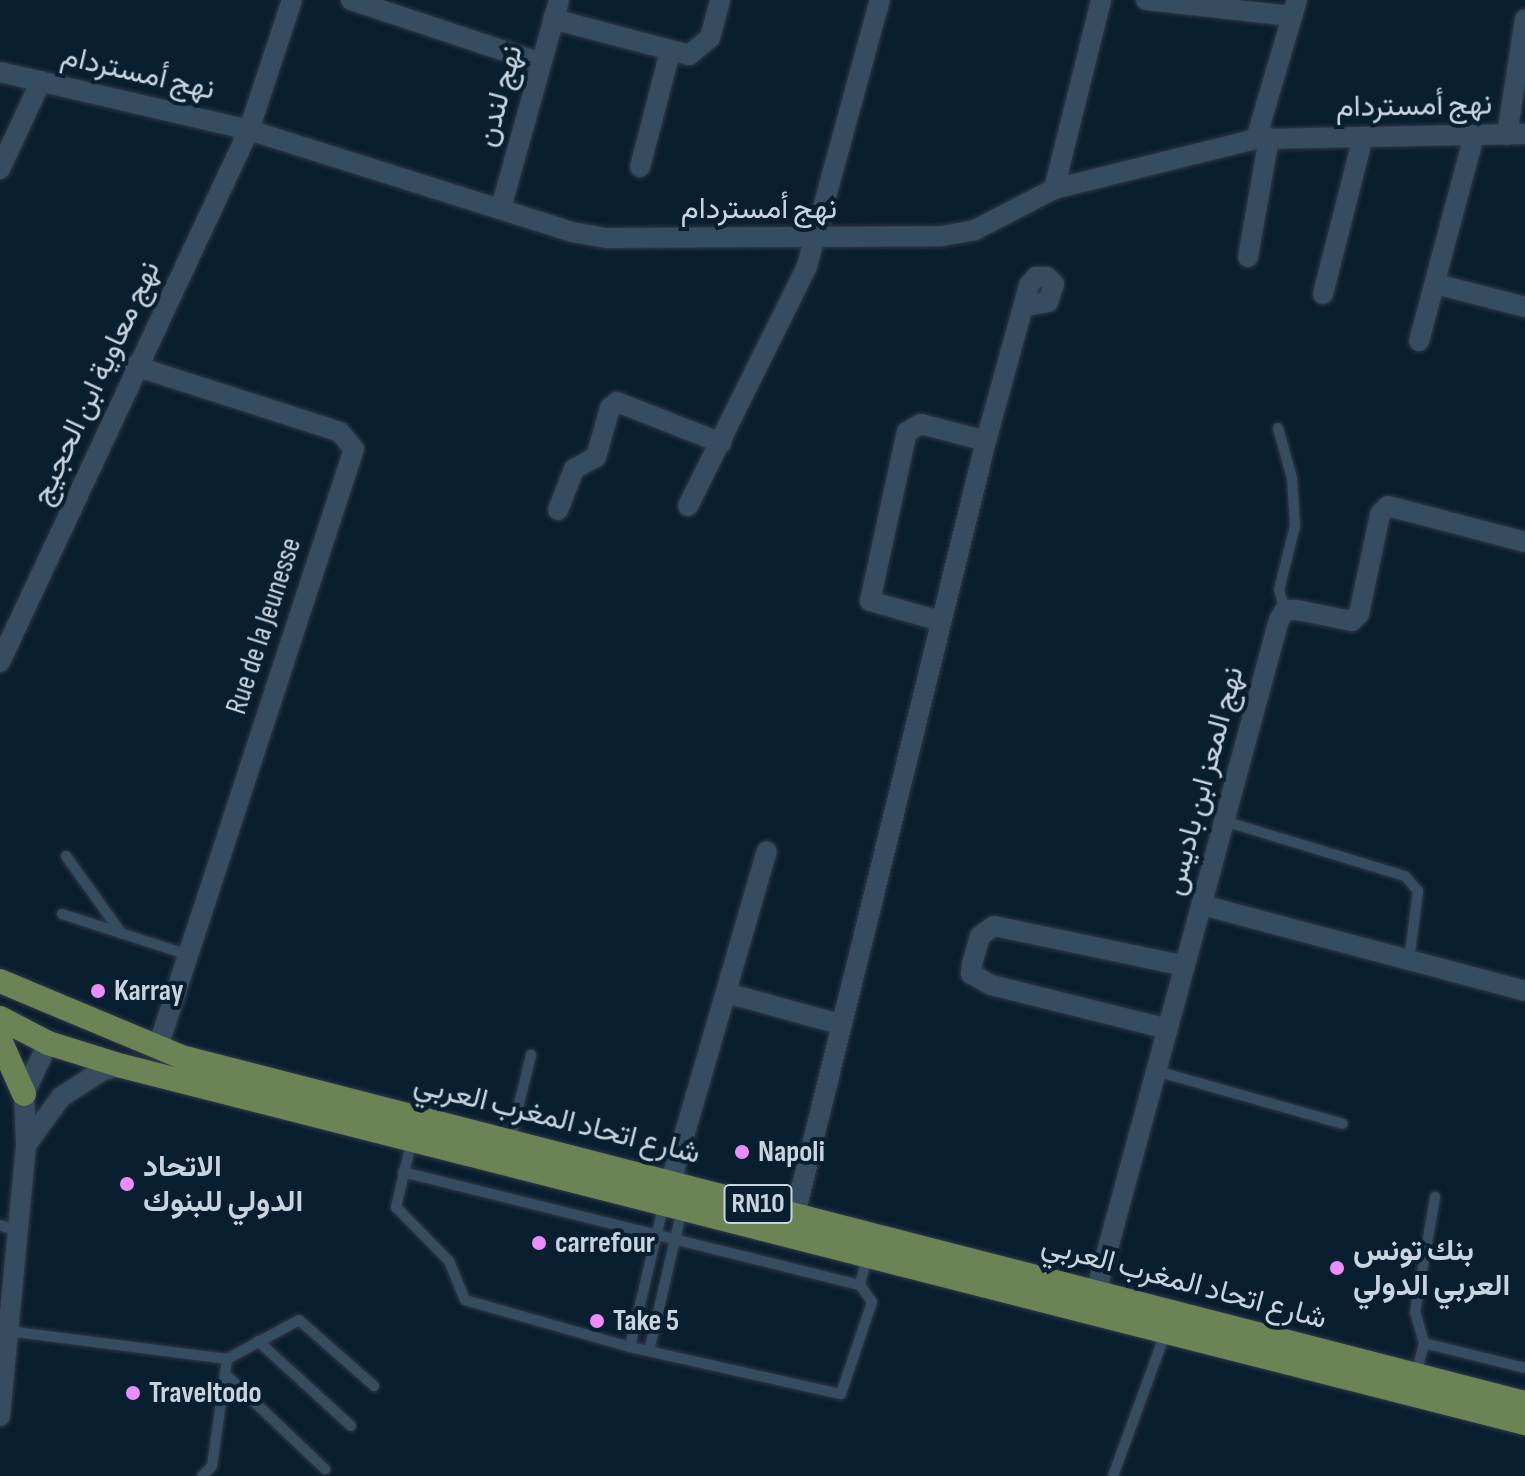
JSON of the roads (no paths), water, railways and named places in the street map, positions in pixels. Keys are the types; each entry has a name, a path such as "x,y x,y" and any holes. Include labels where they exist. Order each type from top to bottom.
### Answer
{"main road":[{"name":"شارع اتحاد المغرب العربي","path":"0,981 158,1047 510,1141 672,1196 867,1254 1416,1375 1525,1403"},
{"name":"شارع اتحاد المغرب العربي","path":"0,1018 48,1043 122,1066 672,1196 795,1214 1096,1292 1169,1321 1525,1423"},
{"path":"48,1043 106,1038 158,1047"},
{"path":"0,1040 24,1094"}],"street":[{"name":"نهج معاوية ابن الحجيج","path":"0,662 135,366 249,130 292,0"},
{"path":"351,0 540,63"},
{"path":"556,10 670,52 689,55 702,48 720,0"},
{"path":"688,506 721,443 816,239 880,0"},
{"path":"1054,189 1101,0"},
{"path":"1159,1 1294,8 1262,139 1248,257"},
{"name":"نهج لندن","path":"501,208 556,10"},
{"path":"1516,134 1525,19"},
{"path":"640,167 670,52"},
{"name":"نهج أمستردام","path":"0,72 249,130 607,238 816,239 962,234 1054,189 1262,139 1516,134"},
{"path":"0,169 41,81"},
{"path":"1419,341 1474,136"},
{"path":"1323,294 1363,137"},
{"path":"1436,284 1525,307"},
{"path":"795,1214 940,621 1023,307"},
{"name":"Rue de la Jeunesse","path":"135,366 340,432 354,449 158,1047"},
{"path":"558,510 574,469 596,457 610,408 617,402 721,443"},
{"path":"940,621 870,601 907,432 921,424 986,441"},
{"path":"1285,610 1352,621 1359,614 1380,514 1388,506 1525,542"},
{"name":"نهج المعز ابن باديس","path":"1096,1292 1222,821 1285,610"},
{"path":"672,1196 767,851"},
{"path":"1202,905 1525,991"},
{"path":"1168,1029 991,985 971,974 972,964 980,936 994,926 1185,966"},
{"path":"727,993 842,1025"},
{"path":"0,1416 8,1331 9,1228 26,1145 24,1094 48,1043"},
{"path":"26,1145 61,1097 103,1070 122,1066"}],"lane":[{"path":"1278,428 1292,478 1294,515 1291,553 1279,590 1285,610"},
{"path":"1222,821 1405,876 1418,891 1409,960"},
{"path":"66,856 122,934"},
{"path":"62,914 188,955"},
{"path":"510,1141 531,1055"},
{"path":"1156,1071 1343,1124"},
{"path":"403,1172 860,1285 872,1302 841,1394 630,1347 470,1304 449,1261 396,1207 403,1172 412,1137"},
{"path":"630,1347 657,1236 672,1196"},
{"path":"649,1351 675,1241 672,1196"},
{"path":"1416,1375 1424,1343 1415,1312 1435,1197"},
{"path":"860,1285 867,1254"},
{"path":"1113,1476 1169,1321"},
{"path":"8,1331 227,1359 258,1341 305,1322 374,1386"},
{"path":"258,1341 351,1426"},
{"path":"1424,1343 1525,1368"},
{"path":"202,1476 212,1466 227,1359"},
{"path":"226,1375 325,1469"}],"place":[{"name":"Karray","path":"98,991"},
{"name":"Napoli","path":"742,1152"},
{"name":"الاتحاد الدولي للبنوك","path":"127,1184"},
{"name":"carrefour","path":"539,1243"},
{"name":"بنك تونس العربي الدولي","path":"1337,1268"},
{"name":"Take 5","path":"597,1321"},
{"name":"Traveltodo","path":"133,1393"}]}
